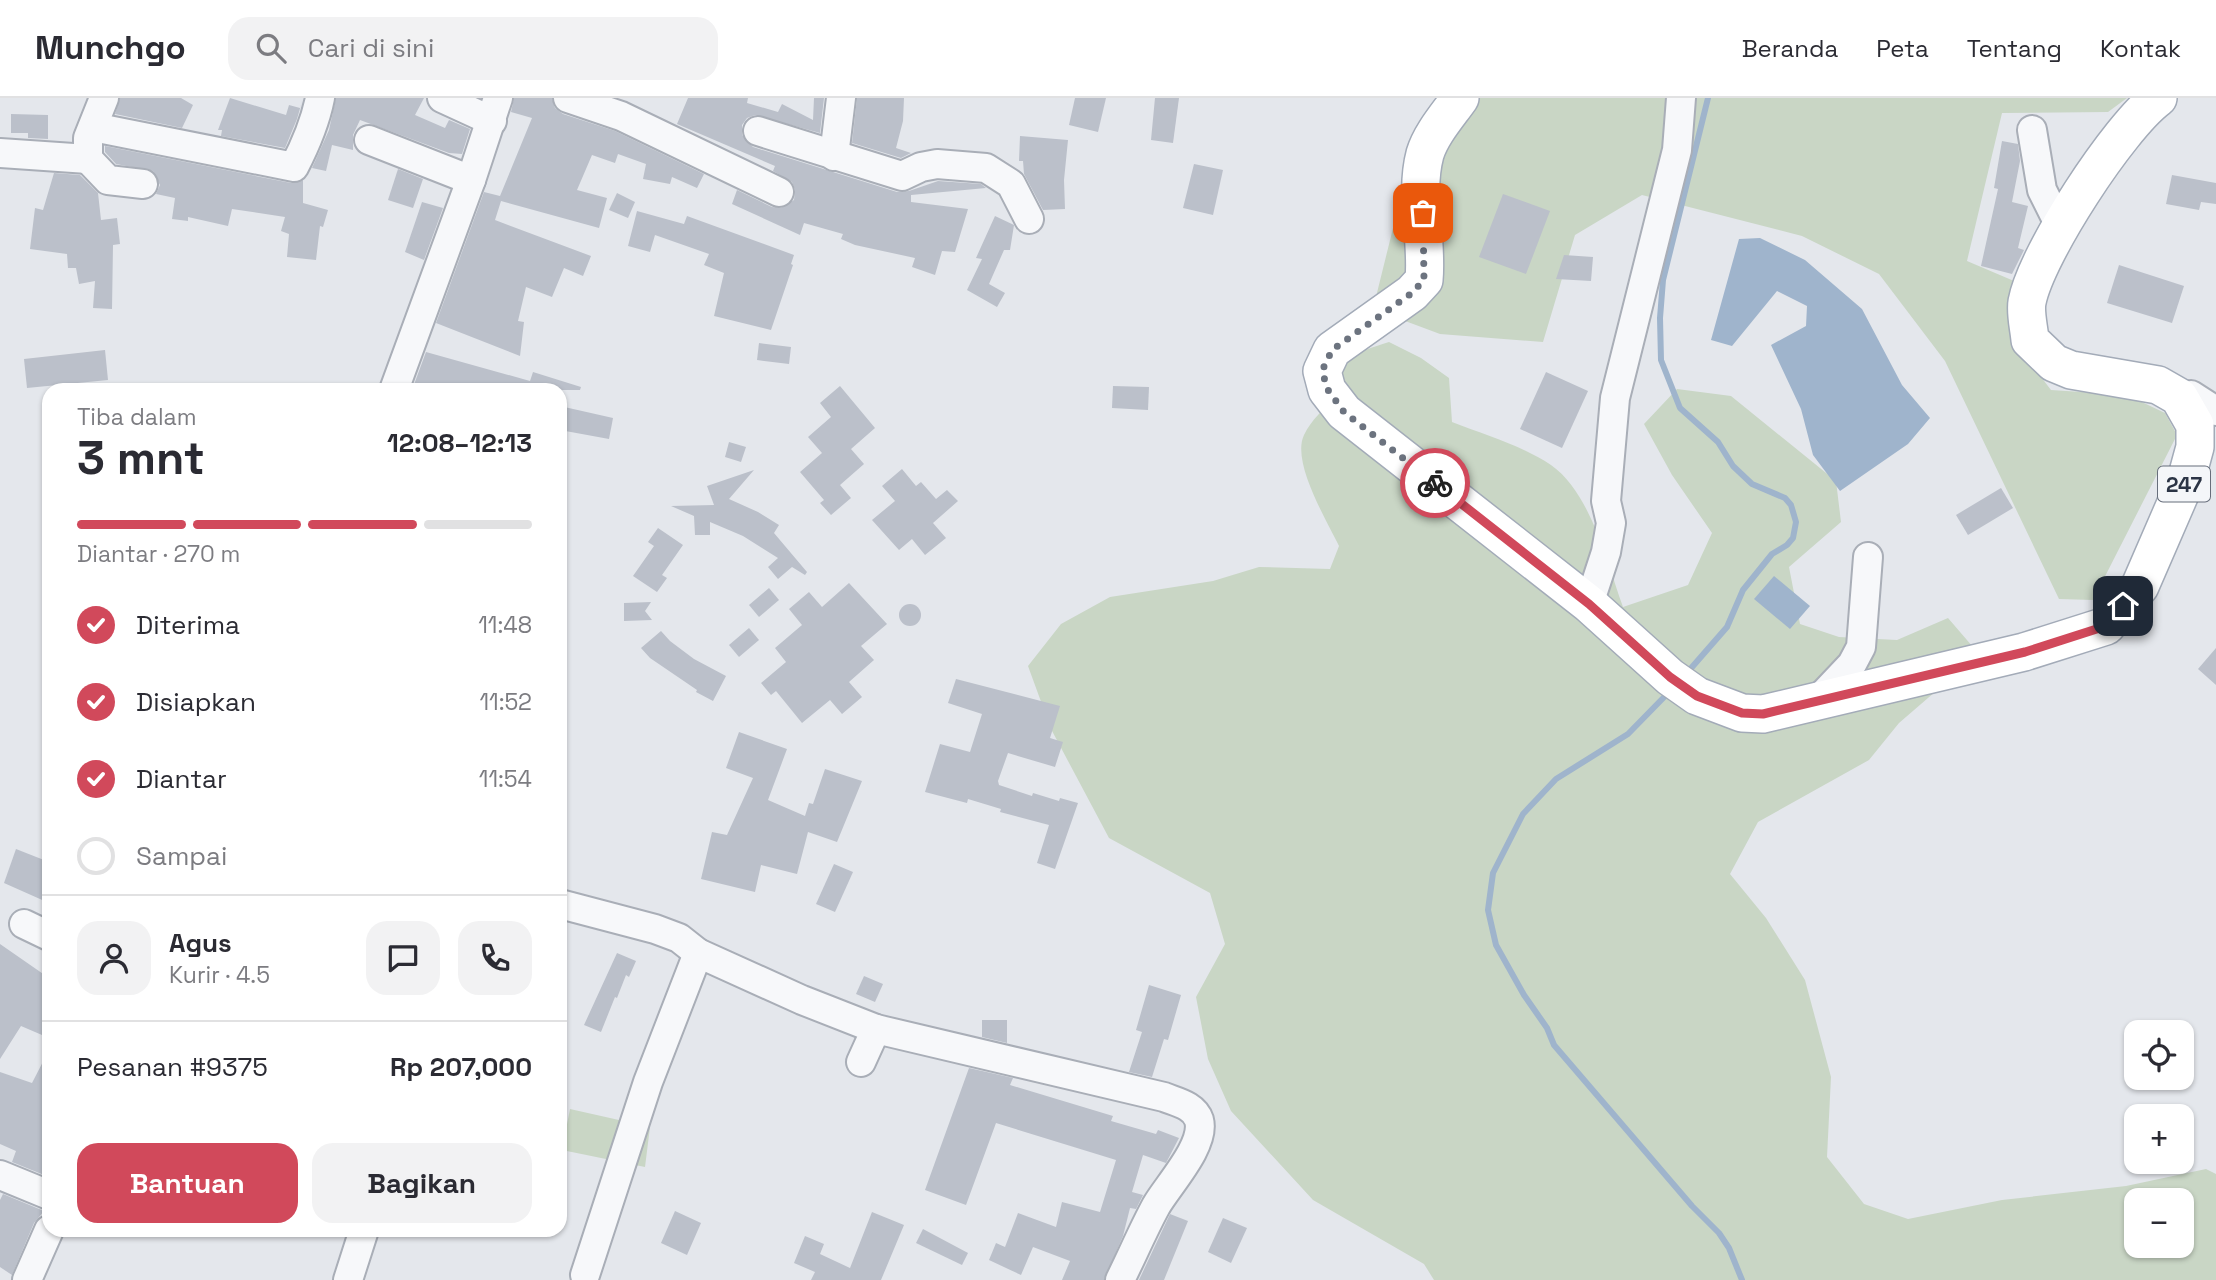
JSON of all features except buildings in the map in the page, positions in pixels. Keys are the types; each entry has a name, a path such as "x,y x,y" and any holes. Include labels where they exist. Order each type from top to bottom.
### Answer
{"main road":[{"name":"247","path":"1460,98 1439,127 1425,153 1422,185 1424,280 1412,293 1332,350 1322,371 1328,390 1344,412 1589,604 1670,677 1697,696 1742,713 1763,714 2025,652 2106,626 2140,586 2186,480 2195,447 2195,425 2179,397"},
{"path":"2158,98 2118,137 2061,228 2035,279 2027,304 2030,340 2054,363 2071,370 2158,385 2179,397"}],"street":[{"path":"88,159 88,138 104,98"},
{"path":"93,127 293,167 304,142 314,129 320,98"},
{"path":"397,383 495,109 442,98"},
{"path":"568,98 621,116 779,192"},
{"path":"834,156 842,98"},
{"path":"1589,604 1606,552 1611,523 1606,501 1615,398 1677,150 1681,98"},
{"path":"2032,130 2042,190 2061,228"},
{"path":"758,131 902,176 921,167 937,164 986,169 1011,184 1029,219"},
{"path":"369,140 471,180"},
{"path":"0,153 88,159 108,180 143,184"},
{"path":"2179,397 2191,395 2216,411"},
{"path":"1817,701 1852,664 1861,648 1868,557"},
{"path":"567,906 679,938 698,953 802,1000 876,1029 1164,1097 1189,1106 1199,1118 1199,1134 1190,1156 1157,1205 1120,1280"},
{"path":"585,1275 648,1082 698,953"},
{"path":"861,1062 876,1029"},
{"path":"0,1175 42,1192"},
{"path":"27,1280 46,1237"},
{"path":"348,1280 362,1237"}],"green space":[{"path":"1451,98 2127,98 2108,112 2002,113 1967,261 2014,281 2014,342 2051,390 2127,395 2165,413 2177,435 2093,600 2059,599 1945,361 1879,274 1802,236 1642,195 1575,235 1543,342 1440,334 1373,309 1396,216 1414,185 1419,123"},
{"path":"1389,342 1421,358 1449,378 1452,422 1528,452 1551,465 1565,477 1577,493 1596,530 1623,607 1688,585 1712,533 1672,475 1644,424 1677,389 1731,396 1836,481 1841,522 1789,567 1800,624 1839,637 1897,640 1948,618 1979,654 1899,723 1869,760 1758,822 1730,874 1766,918 1805,980 1831,1077 1827,1157 1864,1204 1908,1219 2002,1200 2126,1186 2194,1174 2194,1172 2206,1169 2216,1174 2216,1280 1434,1280 1424,1264 1313,1200 1231,1111 1208,1059 1196,997 1225,944 1210,893 1109,838 1051,729 1028,666 1061,624 1110,597 1213,581 1259,567 1330,569 1339,546 1312,491 1302,460 1301,446 1310,424 1335,398 1344,365 1357,354"},
{"path":"570,1109 650,1127 645,1167 567,1151"}],"water":[{"path":"1760,238 1805,260 1862,309 1902,385 1930,418 1908,444 1840,491 1813,455 1801,409 1771,345 1806,326 1807,306 1777,291 1732,346 1711,340 1739,239"},
{"path":"1774,576 1810,606 1790,629 1754,599"}],"waterway":[{"path":"1686,674 1727,627 1743,590 1772,554 1793,538 1796,522 1791,505 1785,498 1752,484 1733,466 1718,442 1680,408 1661,360 1663,280 1708,98"},
{"path":"1671,690 1628,734 1556,779 1523,814 1493,873 1488,910 1496,945 1524,995 1547,1028 1554,1045 1692,1206 1719,1233 1729,1248 1742,1280"}],"way so far":[{"path":"1423,213 1426,267 1424,280 1412,293 1332,350 1322,371 1328,390 1344,412 1435,483"}],"route":[{"path":"1435,483 1589,604 1670,677 1697,696 1742,713 1763,714 2025,652 2106,626 2123,606"}]}
